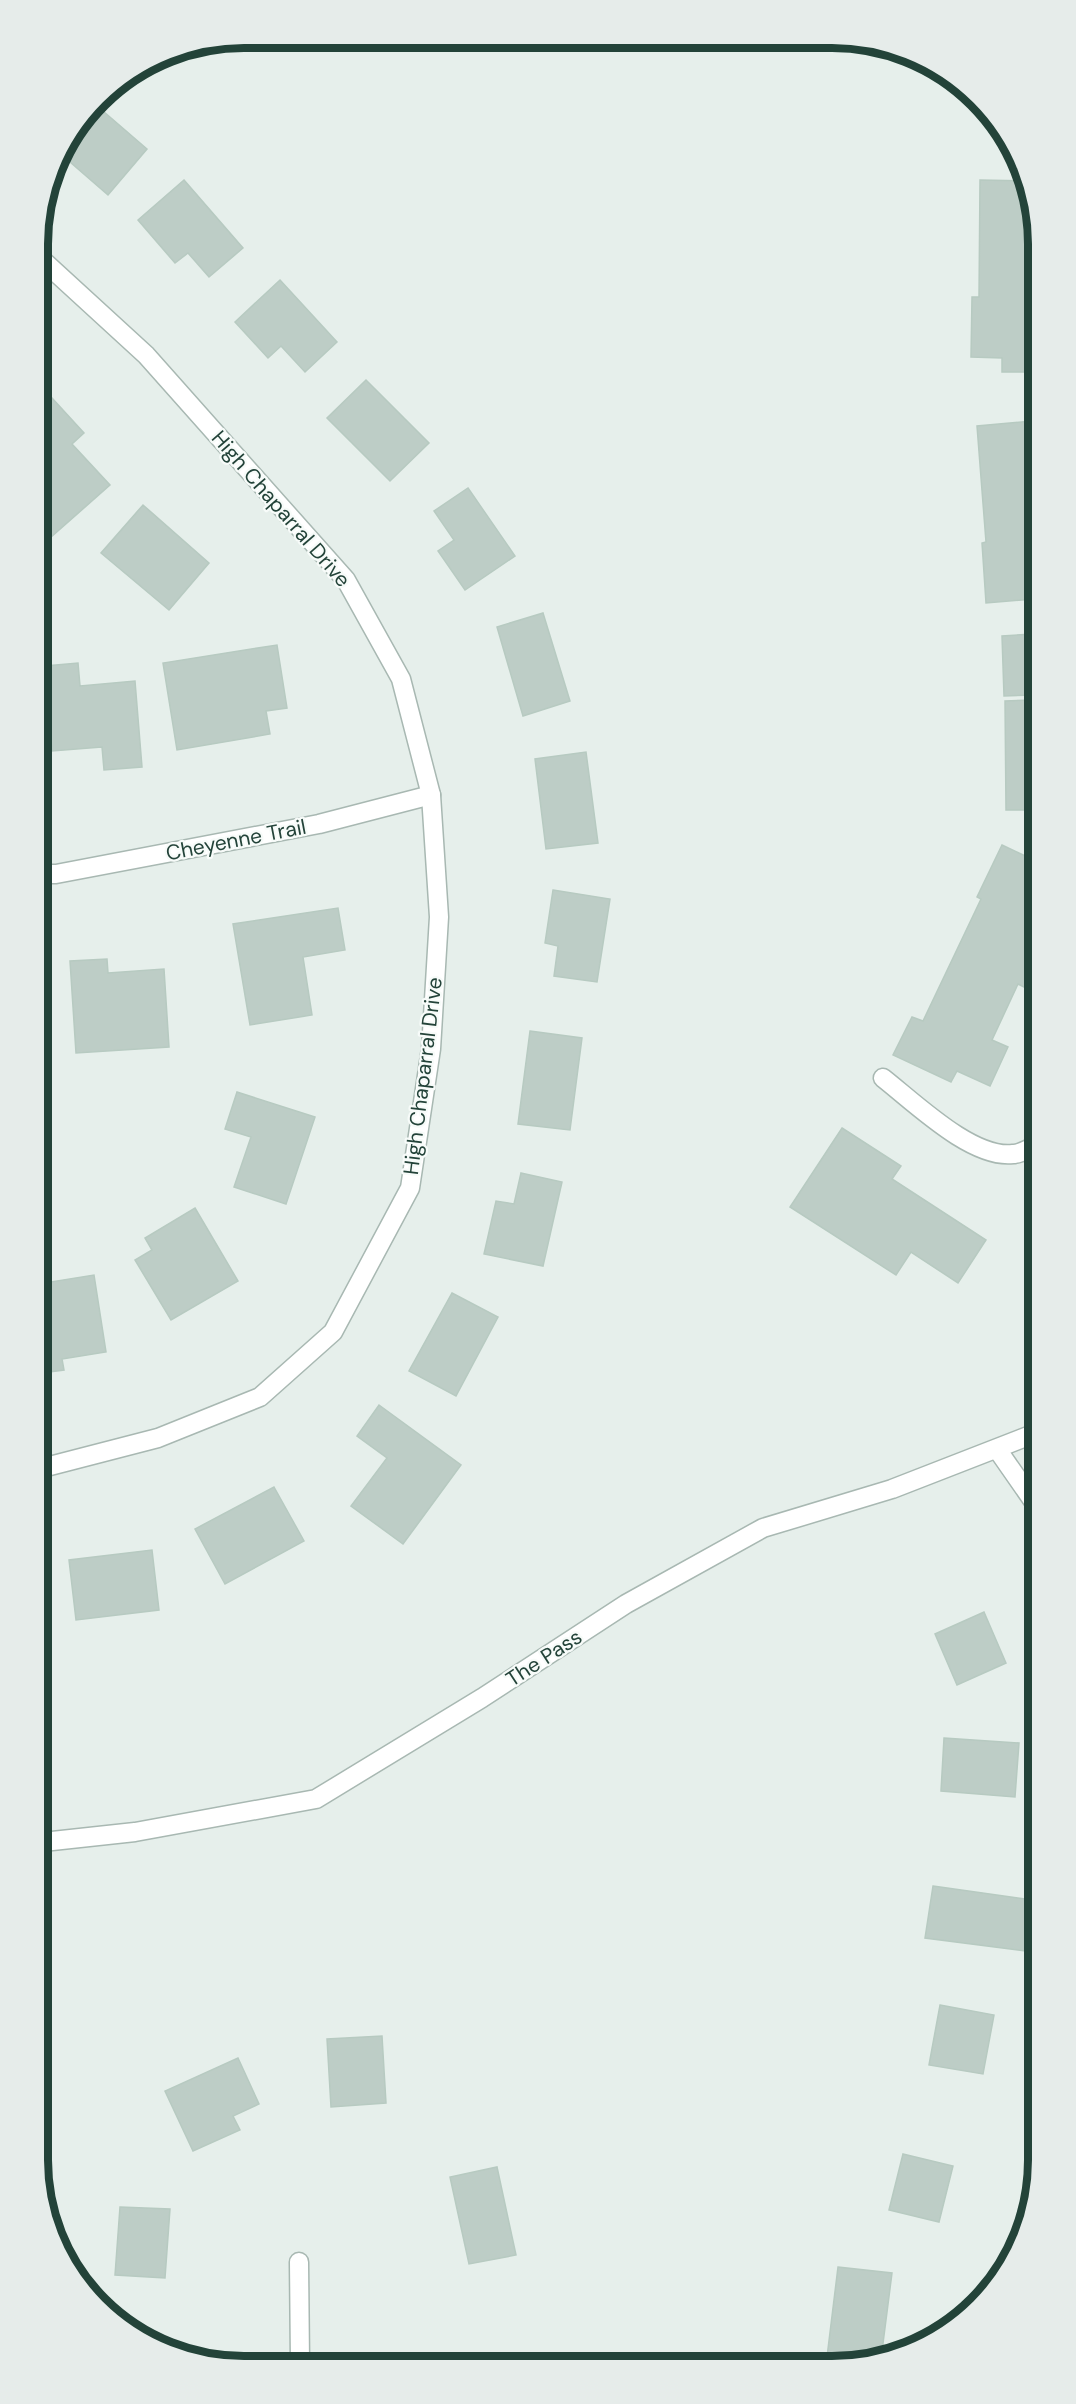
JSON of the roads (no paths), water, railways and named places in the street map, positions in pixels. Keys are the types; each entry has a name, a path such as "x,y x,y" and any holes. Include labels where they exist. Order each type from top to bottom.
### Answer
{"street":[{"name":"High Chaparral Drive","path":"48,265 146,355 346,580 401,679 430,795 439,917 431,1049 410,1188 333,1332 260,1397 159,1438 48,1466"},
{"name":"Cheyenne Trail","path":"48,874 319,824 430,795"},
{"path":"883,1078 953,1133 983,1151 1013,1154 1028,1149"},
{"name":"The Pass","path":"48,1841 135,1832 316,1799 482,1698 626,1604 764,1528 892,1489 1028,1436"},
{"path":"997,1449 1028,1494"},
{"path":"299,2262 300,2356"}]}
